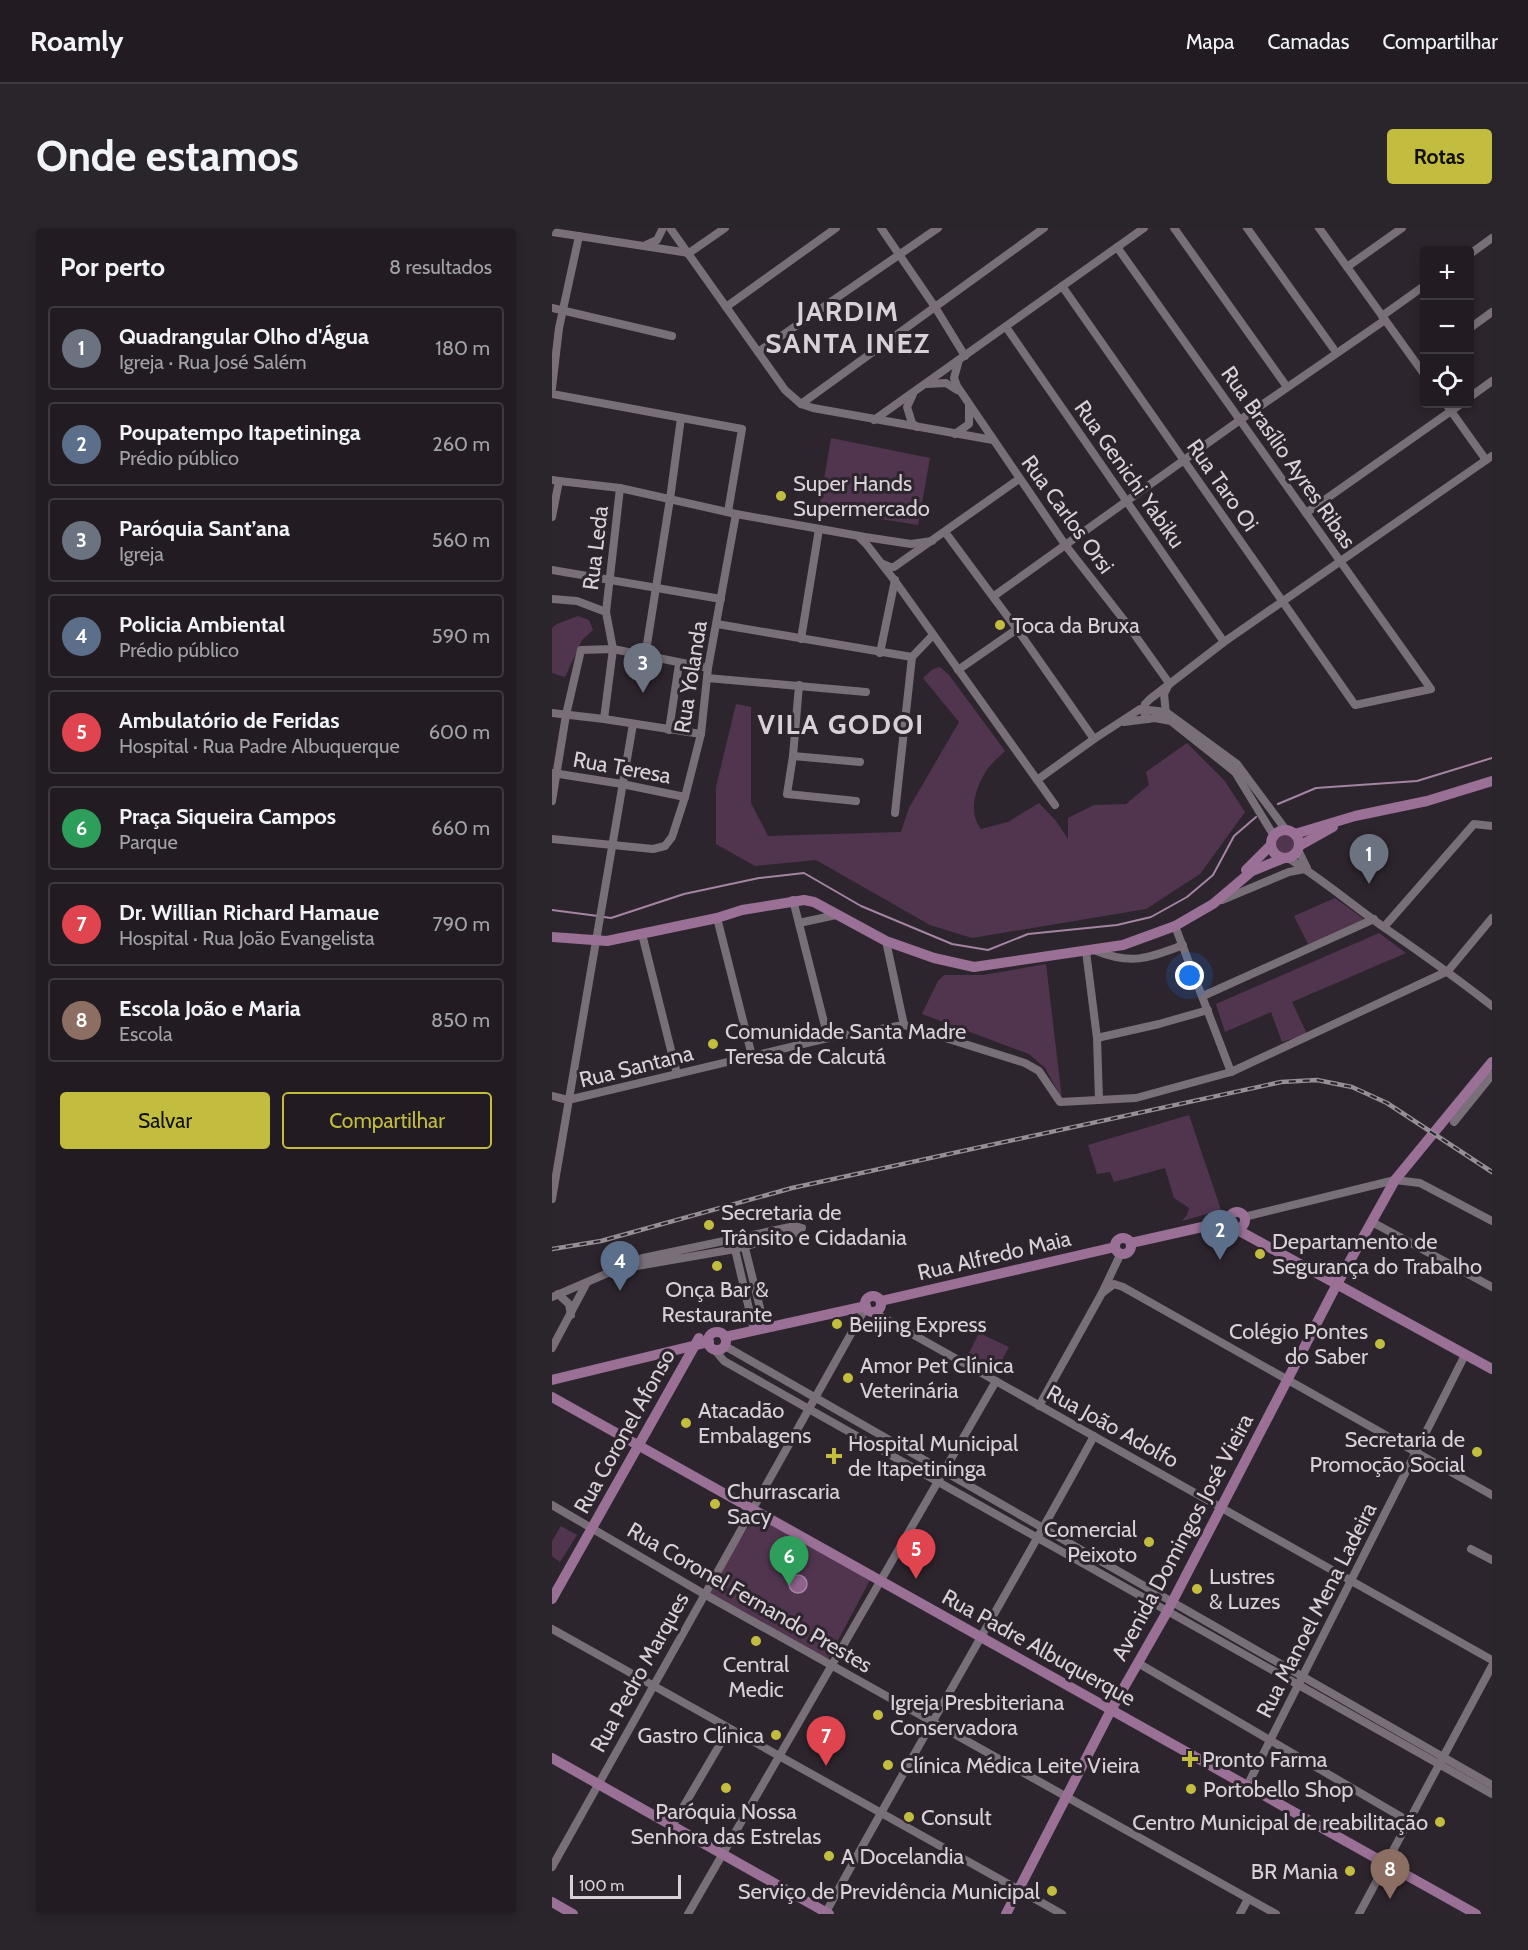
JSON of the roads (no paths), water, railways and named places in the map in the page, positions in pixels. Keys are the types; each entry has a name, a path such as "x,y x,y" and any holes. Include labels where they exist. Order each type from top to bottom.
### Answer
{"main road":[{"path":"1210,905 1281,831 1291,832 1427,801 1492,781"},
{"path":"552,937 607,941 793,900 814,902 885,941 934,958 975,967 1090,951 1123,945 1175,926 1210,905 1252,871 1286,858 1355,816"},
{"path":"1291,832 1299,848"},
{"path":"1272,841 1275,854 1286,858"},
{"name":"Avenida Domingos José Vieira","path":"1006,1914 1066,1795 1170,1607 1337,1284 1395,1180 1492,1062"},
{"path":"1244,1217 1241,1213 1234,1212 1230,1215 1231,1224 1492,1369"},
{"name":"Rua Alfredo Maia","path":"868,1308 881,1308 881,1301 1118,1250 1117,1240 1121,1238 1128,1239 1131,1243 1231,1224"},
{"path":"552,1380 759,1329 868,1308"},
{"name":"Rua Coronel Afonso","path":"552,1599 638,1444 711,1342"},
{"name":"Rua Padre Albuquerque","path":"552,1397 1476,1914"},
{"path":"552,1758 826,1913"},
{"path":"552,1902 573,1914"}],"street":[{"path":"643,246 650,245 657,240 663,228"},
{"path":"670,228 784,390 801,404 874,420 993,440"},
{"path":"552,232 689,253 725,228"},
{"path":"726,306 836,228"},
{"path":"880,228 935,307 962,358 954,378 960,391"},
{"path":"758,352 938,228"},
{"path":"801,404 1044,228"},
{"path":"874,420 1144,228"},
{"path":"1174,228 1287,387"},
{"path":"1247,228 1333,348"},
{"path":"1318,228 1384,318 1420,361"},
{"path":"1347,267 1402,228"},
{"path":"552,388 563,310 579,236"},
{"path":"1474,251 1492,238"},
{"name":"Rua Brasílio Ayres Ribas","path":"1117,247 1431,689 1355,705"},
{"name":"Rua Taro Oi","path":"1062,286 1355,705"},
{"path":"994,596 1384,318 1420,290"},
{"path":"552,308 672,336"},
{"path":"1474,325 1492,312"},
{"name":"Rua Genichi Yabiku","path":"1006,327 1224,642"},
{"path":"1474,394 1492,381"},
{"path":"925,384 946,383 960,391"},
{"path":"915,391 907,407 912,423 918,428"},
{"name":"Rua Carlos Orsi","path":"960,391 1066,546 1127,624 1169,683"},
{"path":"552,394 681,418 645,657"},
{"path":"955,434 969,424 969,404"},
{"path":"1306,513 1447,408"},
{"path":"1037,780 1094,739 1143,709 1145,704 1169,683 1224,642 1489,458 1449,408"},
{"name":"Rua Yolanda","path":"612,845 652,849 665,846 669,842 685,797 701,734 708,673 721,599 742,429 681,418"},
{"path":"881,562 890,567 898,564 1019,479"},
{"path":"552,517 556,481 620,488 732,513 896,542 911,544 932,541"},
{"name":"Rua Leda","path":"604,719 613,649 606,612 620,488"},
{"path":"801,639 819,529"},
{"path":"945,532 994,596 1094,739"},
{"path":"865,537 869,542 869,548 1055,804"},
{"path":"896,542 905,549 907,558"},
{"path":"880,653 898,564"},
{"path":"552,570 721,599"},
{"path":"552,599 576,602 606,612"},
{"path":"717,624 912,657"},
{"path":"958,670 1017,629"},
{"path":"895,813 912,657 933,635"},
{"path":"552,801 554,774 581,650 613,649 680,664 708,673 866,692"},
{"path":"669,730 680,664"},
{"path":"1158,715 1169,683"},
{"path":"798,685 793,756 786,794 856,801"},
{"path":"1143,709 1171,721 1235,772 1272,841"},
{"path":"552,713 701,734"},
{"path":"1115,725 1158,715 1237,764 1291,832"},
{"path":"553,1193 633,724"},
{"path":"793,756 860,762"},
{"name":"Rua Teresa","path":"554,774 622,784 685,797"},
{"path":"1384,927 1474,824 1492,826"},
{"path":"552,838 612,845"},
{"path":"1299,848 1307,870"},
{"path":"1286,858 1307,870 1448,971 1492,1006"},
{"path":"1210,905 1290,872 1307,870"},
{"path":"793,900 828,1038"},
{"path":"799,923 836,915"},
{"path":"717,918 752,1056"},
{"path":"885,941 904,1024 1025,1063 1039,1071 1060,1102 1136,1098 1232,1072 1448,971 1492,918"},
{"path":"1203,996 1374,919"},
{"path":"1175,926 1232,1072"},
{"path":"642,934 677,1074"},
{"path":"1099,1100 1090,951 1115,958 1145,959 1183,945"},
{"path":"1097,1038 1208,1010"},
{"name":"Rua Santana","path":"552,1096 568,1100 828,1038 904,1024"},
{"path":"1454,1122 1492,1075"},
{"path":"1244,1217 1395,1180 1420,1183 1492,1221"},
{"path":"1372,1222 1492,1287"},
{"path":"555,1295 586,1284 643,1258 795,1226 802,1228 799,1232 745,1247 620,1269"},
{"path":"742,1237 759,1329"},
{"path":"732,1239 759,1329"},
{"path":"1039,1406 1102,1293 1114,1266 1118,1250"},
{"path":"1114,1266 1123,1287"},
{"path":"552,1348 586,1284"},
{"path":"1102,1293 1114,1284 1123,1287 1492,1495"},
{"path":"555,1295 569,1305 571,1315"},
{"name":"Rua João Adolfo","path":"868,1308 1492,1660"},
{"name":"Rua Pedro Marques","path":"552,1867 808,1409 868,1308"},
{"path":"711,1342 815,1398 1043,1528 1298,1685 1492,1785"},
{"path":"711,1342 724,1361 1038,1539 1303,1677 1492,1794"},
{"name":"Rua Manoel Mena Ladeira","path":"1247,1786 1465,1355"},
{"path":"688,1914 833,1664 875,1578 937,1483 996,1381"},
{"path":"826,1913 880,1813 1038,1539 1094,1436"},
{"name":"Rua Coronel Fernando Prestes","path":"552,1505 704,1594 833,1664 1276,1914"},
{"path":"1471,1549 1492,1560"},
{"path":"552,1629 1062,1914"},
{"path":"1138,1663 1410,1822"},
{"path":"1359,1914 1492,1666"},
{"path":"672,1826 729,1729"},
{"path":"1240,1914 1248,1899"}],"waterway":[{"path":"1278,804 1316,788 1417,781 1492,758"},
{"path":"604,917 611,918 684,894 759,878 804,873 861,906 952,944 988,950 1028,934 1117,925 1151,917 1187,897 1213,875 1234,836 1256,817"},
{"path":"552,910 598,916"}],"railway":[{"path":"552,1249 601,1241 792,1188 1281,1082 1317,1080 1352,1087 1387,1103 1492,1172"}],"place":[{"name":"Super Hands Supermercado","path":"781,496"},
{"name":"Toca da Bruxa","path":"1000,625"},
{"name":"Paróquia Sant’ana","path":"643,693"},
{"name":"Quadrangular Olho d'Água","path":"1369,884"},
{"name":"Comunidade Santa Madre Teresa de Calcutá","path":"713,1044"},
{"name":"Secretaria de Trânsito e Cidadania","path":"709,1225"},
{"name":"Departamento de Segurança do Trabalho","path":"1260,1254"},
{"name":"Poupatempo Itapetininga","path":"1220,1260"},
{"name":"Onça Bar & Restaurante","path":"717,1266"},
{"name":"Policia Ambiental","path":"620,1291"},
{"name":"Beijing Express","path":"837,1324"},
{"name":"Colégio Pontes do Saber","path":"1380,1344"},
{"name":"Amor Pet Clínica Veterinária","path":"848,1378"},
{"name":"Atacadão Embalagens","path":"686,1423"},
{"name":"Secretaria de Promoção Social","path":"1477,1452"},
{"name":"Hospital Municipal de Itapetininga","path":"834,1456"},
{"name":"Churrascaria Sacy","path":"715,1504"},
{"name":"Comercial Peixoto","path":"1149,1542"},
{"name":"Ambulatório de Feridas","path":"916,1579"},
{"name":"Praça Siqueira Campos","path":"789,1586"},
{"name":"Lustres & Luzes","path":"1197,1589"},
{"name":"Central Medic","path":"756,1641"},
{"name":"Igreja Presbiteriana Conservadora","path":"878,1715"},
{"name":"Gastro Clínica","path":"776,1735"},
{"name":"Pronto Farma","path":"1190,1759"},
{"name":"Clínica Médica Leite Vieira","path":"888,1765"},
{"name":"Dr. Willian Richard Hamaue","path":"826,1766"},
{"name":"Paróquia Nossa Senhora das Estrelas","path":"726,1788"},
{"name":"Portobello Shop","path":"1191,1789"},
{"name":"Consult","path":"909,1817"},
{"name":"Centro Municipal de reabilitação","path":"1440,1822"},
{"name":"A Docelandia","path":"829,1856"},
{"name":"BR Mania","path":"1350,1871"},
{"name":"Serviço de Previdência Municipal","path":"1052,1891"},
{"name":"Escola João e Maria","path":"1390,1899"}],"district":[{"name":"JARDIM SANTA INEZ","path":"848,327"},
{"name":"VILA GODOI","path":"841,724"}]}
